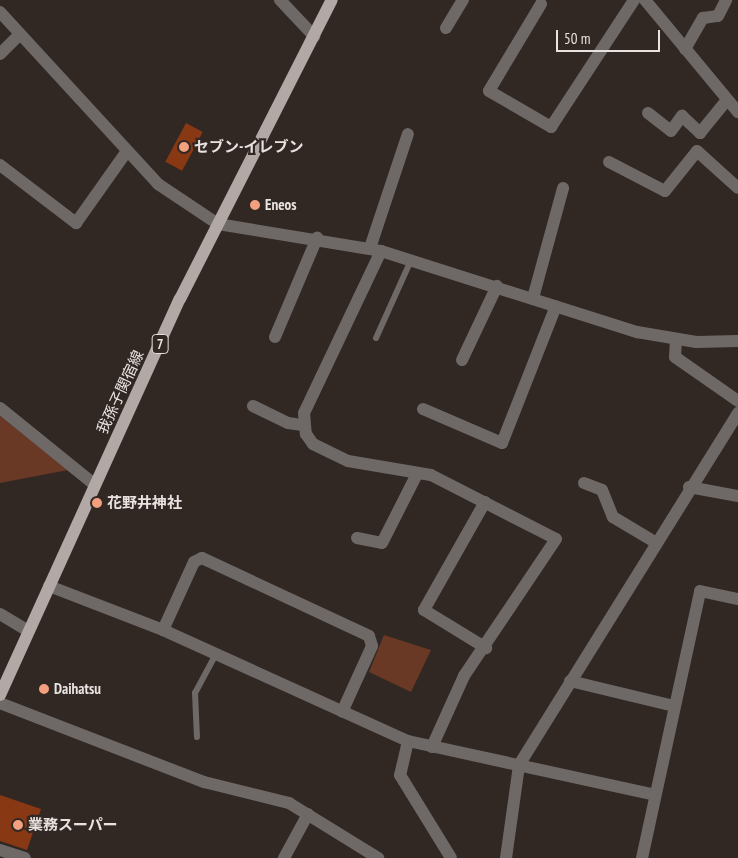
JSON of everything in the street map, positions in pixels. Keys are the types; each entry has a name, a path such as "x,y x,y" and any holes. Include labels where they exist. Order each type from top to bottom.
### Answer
{"main road":[{"name":"我孫子関宿線","path":"0,695 95,485 218,224 332,0"}],"street":[{"path":"280,0 314,36"},
{"path":"446,28 463,0"},
{"path":"540,1 489,92 551,127 634,0"},
{"path":"645,0 726,101 738,112"},
{"path":"685,49 702,18 718,16 726,0"},
{"path":"0,12 127,151 176,200 218,224 317,238 412,259 556,306 676,339 738,341"},
{"path":"0,54 19,35"},
{"path":"648,112 671,131 682,116 700,133 726,101"},
{"path":"408,134 376,250 304,413 303,425 313,444 348,461 431,476 556,539 486,648 464,676 432,747"},
{"path":"0,165 76,223 127,151"},
{"path":"609,162 665,192 697,151 738,188"},
{"path":"533,298 564,188"},
{"path":"275,337 317,238"},
{"path":"462,360 497,286"},
{"path":"423,409 502,443 556,306"},
{"path":"676,339 675,356 738,401"},
{"path":"253,406 288,423 303,425"},
{"path":"0,408 95,485"},
{"path":"506,858 519,765 689,486 738,412"},
{"path":"357,538 382,544 417,474"},
{"path":"584,483 602,490 613,517 655,542"},
{"path":"689,486 738,496"},
{"path":"485,502 424,610 486,648"},
{"path":"163,630 194,562 202,558 211,562 369,636 372,646 342,712"},
{"path":"49,586 163,630 408,741 655,795"},
{"path":"642,858 700,591 738,599"},
{"path":"0,614 28,631"},
{"path":"570,681 674,706"},
{"path":"0,703 176,772 289,803 378,858"},
{"path":"408,741 400,775 451,858"},
{"path":"284,858 308,814"},
{"path":"0,850 25,858"}],"lane":[{"path":"376,338 412,259"},
{"path":"197,737 195,693 216,654"}],"shaded area":[{"path":"0,416 20,432 68,470 0,483"},
{"path":"384,635 431,650 411,692 369,672"}],"building":[{"name":"セブン-イレブン","path":"186,123 203,132 182,171 165,162"},
{"name":"業務スーパー","path":"0,795 41,809 27,850 0,841"}],"place":[{"name":"セブン-イレブン","path":"184,147"},
{"name":"Eneos","path":"255,205"},
{"name":"花野井神社","path":"97,503"},
{"name":"Daihatsu","path":"44,689"},
{"name":"業務スーパー","path":"18,825"}]}
